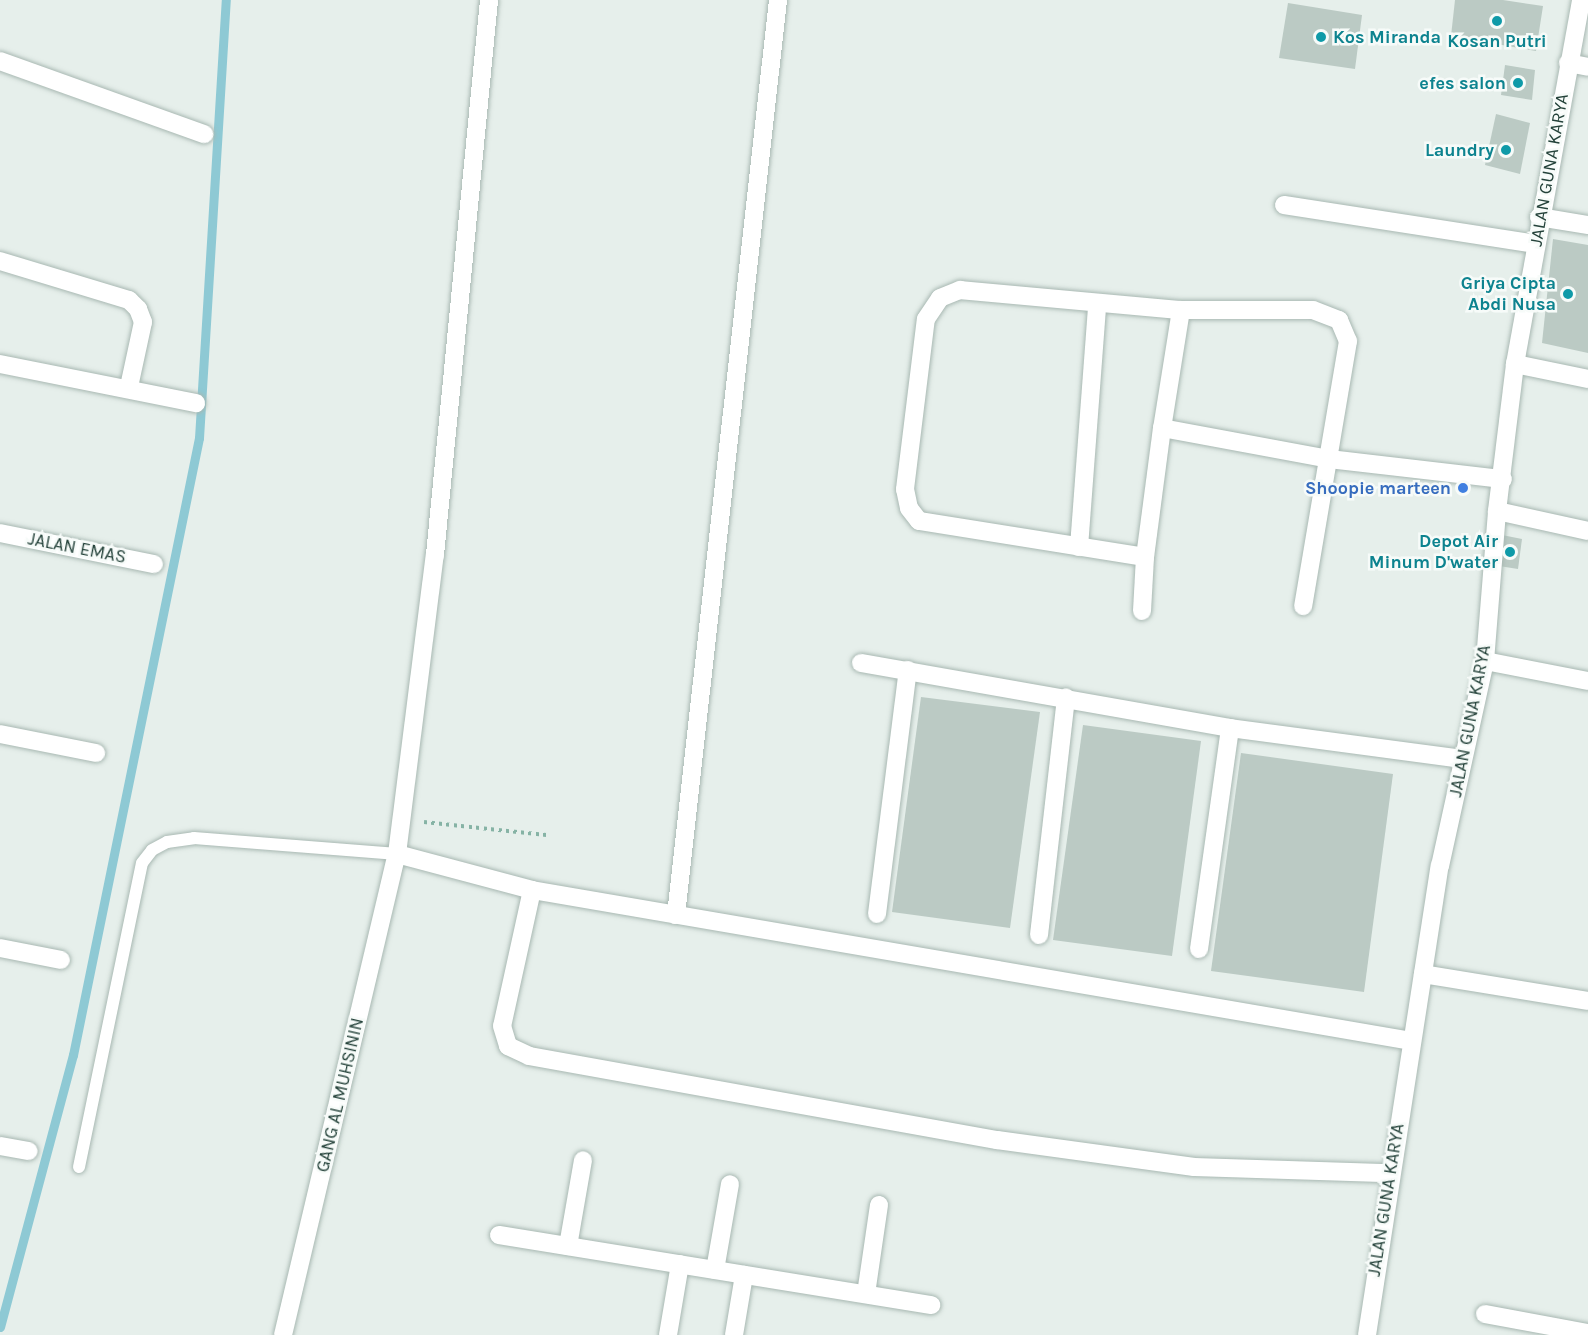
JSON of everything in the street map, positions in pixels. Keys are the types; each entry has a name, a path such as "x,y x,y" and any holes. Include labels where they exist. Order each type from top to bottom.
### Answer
{"street":[{"name":"GANG AL MUHSININ","path":"283,1335 397,854 435,555 489,0"},
{"path":"676,915 778,0"},
{"name":"JALAN GUNA KARYA","path":"1367,1335 1390,1173 1423,974 1463,759 1485,661 1497,512 1503,479 1515,364 1539,217 1581,0"},
{"path":"0,61 204,134"},
{"path":"1568,63 1588,67"},
{"path":"1284,205 1536,244"},
{"path":"1539,217 1588,225"},
{"path":"0,261 129,300 138,309 143,322 129,387"},
{"path":"1146,557 919,521 909,508 905,489 926,319 940,298 960,290 1097,305 1181,310 1313,310 1339,320 1348,341 1303,606"},
{"path":"1079,547 1097,305"},
{"path":"1142,611 1146,557 1162,428 1181,310"},
{"path":"0,364 129,387 196,403"},
{"path":"1515,364 1588,379"},
{"path":"1162,428 1329,459 1503,479"},
{"path":"1497,512 1588,531"},
{"name":"JALAN EMAS","path":"0,533 154,564"},
{"path":"1485,661 1588,681"},
{"path":"861,663 1230,728 1463,759"},
{"path":"877,914 908,670"},
{"path":"1039,935 1066,698"},
{"path":"1199,950 1230,728"},
{"path":"0,734 96,753"},
{"path":"397,854 532,890 1412,1041"},
{"path":"532,890 502,1026 508,1046 529,1056 997,1140 1171,1164 1390,1173"},
{"path":"0,948 61,960"},
{"path":"1423,974 1588,1000"},
{"path":"0,1146 28,1151"},
{"path":"568,1246 583,1160"},
{"path":"715,1270 730,1184"},
{"path":"866,1294 879,1205"},
{"path":"499,1235 931,1305"},
{"path":"668,1335 680,1264"},
{"path":"735,1335 744,1275"},
{"path":"1485,1314 1588,1333"}],"lane":[{"path":"79,1167 142,863 152,850 167,842 194,838 397,854"}],"path":[{"path":"402,820 546,835"}],"building":[{"name":"Kosan Putri","path":"1455,0 1503,0 1543,6 1536,51 1451,36"},
{"name":"Kos Miranda","path":"1288,3 1362,15 1355,69 1279,58"},
{"name":"efes salon","path":"1505,65 1535,70 1532,100 1501,95"},
{"name":"Laundry","path":"1496,114 1530,123 1520,174 1485,165"},
{"name":"Griya Cipta Abdi Nusa","path":"1553,239 1588,245 1588,353 1542,343"},
{"name":"Depot Air Minum D'water","path":"1502,535 1522,539 1518,569 1499,566"},
{"path":"921,697 1040,712 1010,928 892,912"},
{"path":"1083,725 1201,741 1172,956 1053,940"},
{"path":"1241,753 1393,774 1364,992 1211,971"}],"waterway":[{"path":"0,1327 73,1055 199,438 226,0"}],"place":[{"name":"Kosan Putri","path":"1497,21"},
{"name":"Kos Miranda","path":"1321,37"},
{"name":"efes salon","path":"1518,83"},
{"name":"Laundry","path":"1506,150"},
{"name":"Griya Cipta Abdi Nusa","path":"1568,294"},
{"name":"Shoopie marteen","path":"1463,488"},
{"name":"Depot Air Minum D'water","path":"1510,552"}]}
